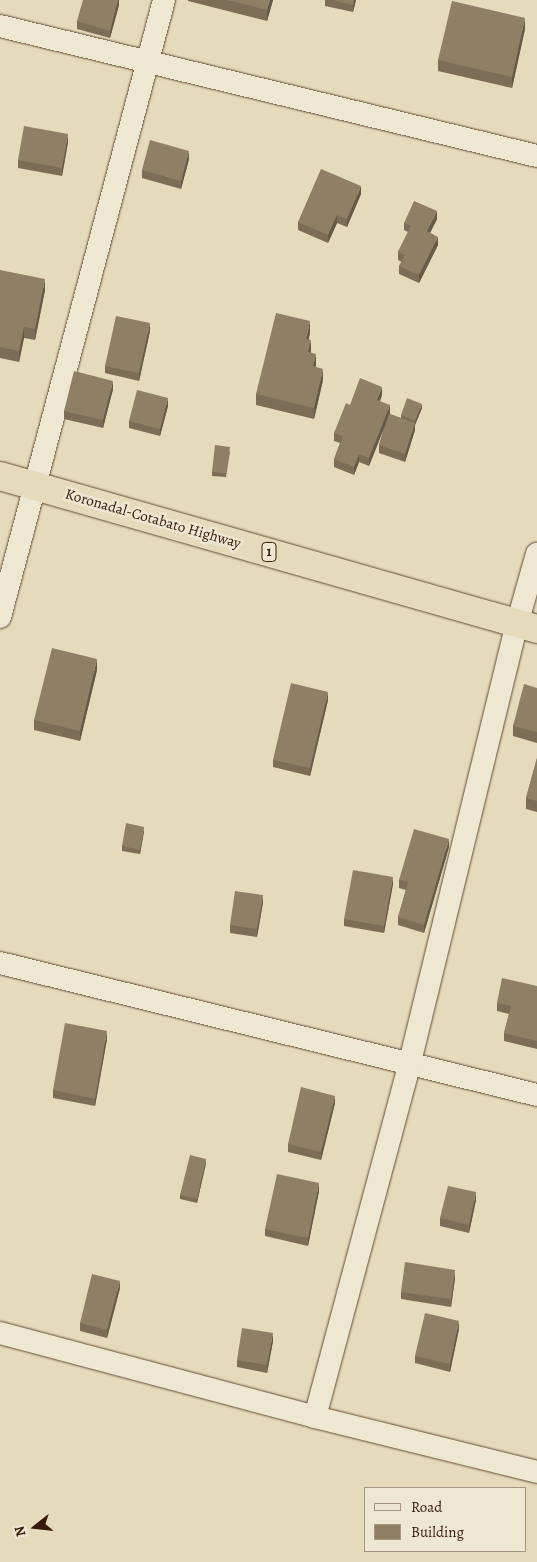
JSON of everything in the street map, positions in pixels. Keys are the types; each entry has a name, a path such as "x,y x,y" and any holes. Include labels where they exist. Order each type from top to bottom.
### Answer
{"highway":[{"name":"Koronadal-Cotabato Highway","path":"0,476 527,626"}],"street":[{"path":"0,617 149,63 164,0"},
{"path":"0,26 537,156"},
{"path":"315,1417 527,626 537,554"},
{"path":"0,963 410,1062 537,1095"},
{"path":"0,1333 315,1417 537,1472"}],"building":[{"path":"83,0 118,0 110,31 77,21"},
{"path":"227,0 270,0 267,10"},
{"path":"333,0 354,0 353,5"},
{"path":"452,1 525,18 512,77 438,60"},
{"path":"24,126 68,134 62,168 18,160"},
{"path":"150,140 189,151 181,181 142,170"},
{"path":"321,169 361,186 347,219 337,215 328,235 298,222"},
{"path":"414,201 437,211 427,231 438,237 419,275 399,266 405,255 398,252 411,226 404,223"},
{"path":"0,270 45,279 35,329 24,327 19,351 0,347"},
{"path":"276,313 310,321 306,339 311,340 308,352 316,354 313,366 323,369 314,408 256,394"},
{"path":"116,316 150,323 139,373 105,366"},
{"path":"74,371 113,381 103,420 64,411"},
{"path":"360,378 382,387 377,400 390,405 369,458 359,454 354,467 334,459 343,436 334,433 346,403 350,405"},
{"path":"137,390 168,398 160,429 129,421"},
{"path":"407,398 422,404 415,421 401,415"},
{"path":"389,414 415,423 405,454 379,445"},
{"path":"215,445 230,447 226,473 212,472"},
{"path":"52,648 97,659 80,731 34,720"},
{"path":"291,683 328,692 310,768 273,760"},
{"path":"524,684 537,688 537,732 513,726"},
{"path":"537,758 537,801 526,798"},
{"path":"126,823 144,827 140,850 122,846"},
{"path":"414,829 449,839 424,925 398,917 408,882 399,880"},
{"path":"353,870 393,877 384,926 344,919"},
{"path":"235,891 263,895 257,929 230,925"},
{"path":"502,978 537,986 537,1041 504,1033 511,1006 497,1003"},
{"path":"65,1023 107,1031 95,1099 53,1090"},
{"path":"301,1087 335,1096 321,1152 288,1144"},
{"path":"190,1155 206,1159 197,1199 180,1195"},
{"path":"277,1174 319,1183 308,1238 265,1229"},
{"path":"448,1186 476,1192 469,1225 440,1218"},
{"path":"405,1262 455,1270 451,1299 401,1292"},
{"path":"92,1274 120,1281 107,1330 80,1323"},
{"path":"425,1313 459,1321 450,1364 415,1356"},
{"path":"242,1328 273,1333 267,1365 237,1360"}]}
